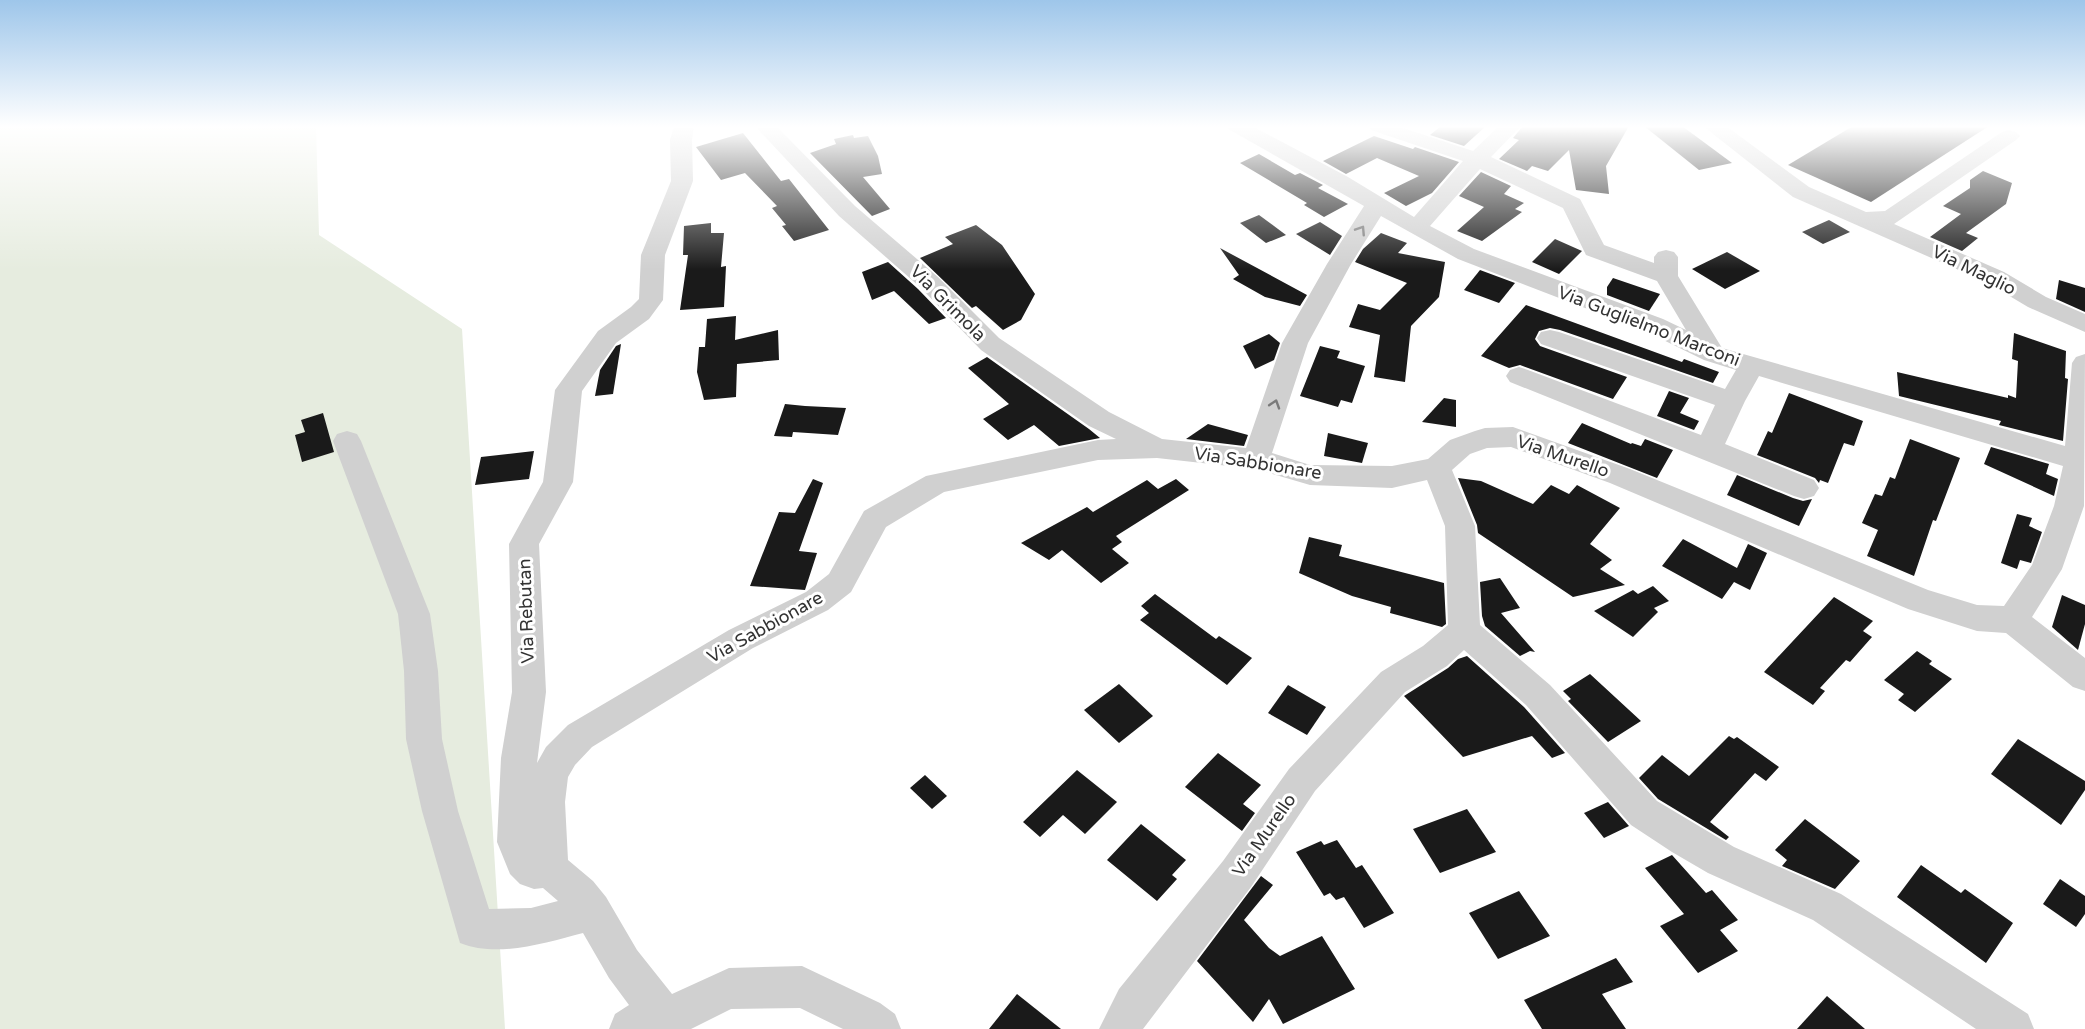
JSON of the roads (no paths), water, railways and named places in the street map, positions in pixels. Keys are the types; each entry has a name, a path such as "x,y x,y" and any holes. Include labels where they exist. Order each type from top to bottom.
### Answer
{"street":[{"name":"Via Rebutan","path":"549,869 534,871 523,861 516,842 519,758 529,692 524,544 558,482 569,390 607,337 640,313 651,300 653,255 682,181 682,174"},
{"name":"Via Grimola","path":"811,174 847,211 929,282 990,344 1099,419 1157,448"},
{"name":"Via Guglielmo Marconi","path":"1325,174 1377,206 1466,254 1654,325 1713,354 2081,461"},
{"path":"1416,228 1464,174"},
{"path":"1509,174 1572,204 1594,250 1666,266 1713,354"},
{"name":"Via Maglio","path":"1777,174 1801,192 1995,277 2037,302 2085,324"},
{"name":"Via Maglio","path":"1861,219 1890,218 1954,174"},
{"path":"1256,459 1295,343 1339,264 1377,206"},
{"path":"1550,338 1731,400"},
{"path":"2085,363 2081,461 2069,506 2046,569 2013,621 2085,677"},
{"path":"1709,449 1731,400 1752,366"},
{"path":"1519,376 1804,488"},
{"name":"Via Murello","path":"1437,467 1460,447 1485,438 1513,437 1620,476 1919,600 1977,618 2013,621"},
{"path":"347,441 363,488 398,567 414,614 421,672 424,739 440,811 460,873 474,928 531,927 592,911"},
{"name":"Via Sabbionare","path":"549,869 547,823 549,789 552,770 562,753 580,736 741,639 817,601 840,583 875,519 936,483 1098,450 1157,448 1256,459 1310,475 1392,477 1437,467"},
{"path":"1437,467 1460,526 1464,630 1538,695 1644,813 1721,860 1827,907 2013,1029"},
{"name":"Via Murello","path":"1120,1029 1134,1004 1237,874 1302,780 1393,682 1435,656 1464,630"},
{"path":"549,869 579,894 592,911 654,1022 729,990 802,987 865,1018 880,1029"}]}
